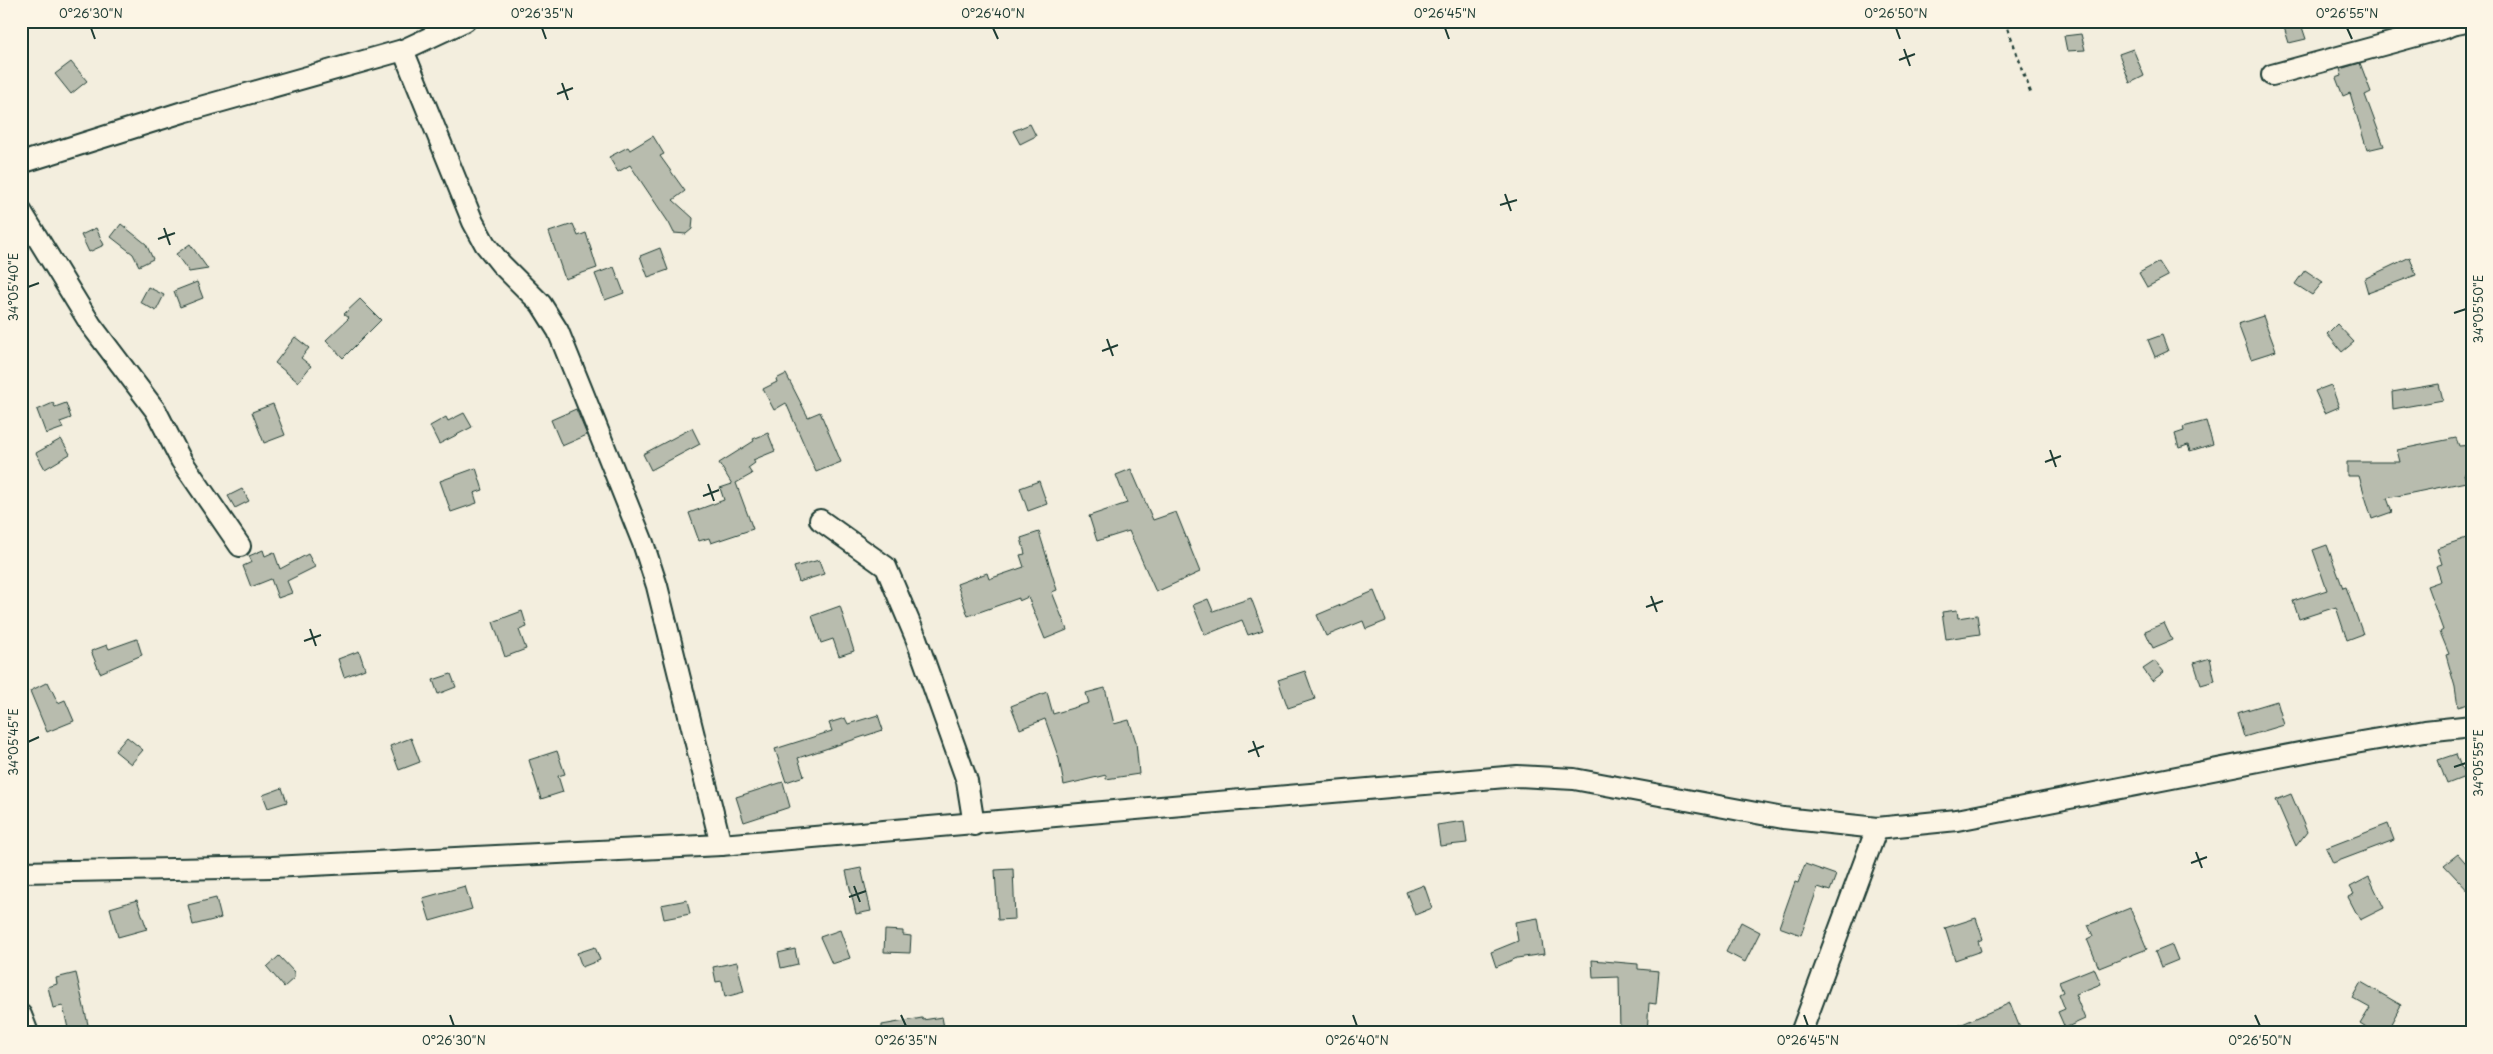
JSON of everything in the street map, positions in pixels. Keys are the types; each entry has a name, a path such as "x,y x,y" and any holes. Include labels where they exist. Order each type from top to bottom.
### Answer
{"street":[{"path":"21,163 183,112 403,50 466,21"},
{"path":"2272,75 2445,28 2450,23 2472,21"},
{"path":"403,50 473,222 496,257 540,304 558,331 581,388 643,543 657,586 722,845"},
{"path":"21,211 91,325 156,411 181,460 240,546"},
{"path":"820,520 886,568 916,638 966,781 974,825"},
{"path":"21,872 272,868 722,845 974,825 1517,776 1574,779 1783,818 1877,828 1957,820 2320,749 2425,731 2472,726"},
{"path":"1801,1033 1877,828"},
{"path":"21,1016 28,1033"}],"path":[{"path":"2005,21 2031,94"}],"building":[{"path":"2282,21 2300,21 2306,39 2289,43"},
{"path":"2081,34 2085,50 2067,51 2064,36"},
{"path":"2133,49 2144,76 2130,83 2119,54"},
{"path":"71,62 87,81 71,94 55,74"},
{"path":"2360,63 2371,92 2365,95 2384,146 2367,150 2350,93 2343,96 2336,78 2342,76 2340,69"},
{"path":"1030,124 1036,136 1020,144 1013,131"},
{"path":"653,136 664,154 660,156 685,191 673,200 693,218 692,229 686,234 674,233 630,165 618,172 609,157 628,147 630,150"},
{"path":"121,224 146,244 153,259 139,266 133,254 111,237"},
{"path":"573,224 578,236 586,233 597,268 565,279 549,232"},
{"path":"96,228 104,245 89,252 81,235"},
{"path":"190,244 208,269 189,272 176,254"},
{"path":"660,248 668,270 648,277 640,256"},
{"path":"2410,257 2416,275 2368,293 2364,279"},
{"path":"2159,262 2168,276 2147,287 2139,273"},
{"path":"614,267 624,293 605,300 595,274"},
{"path":"2305,270 2323,282 2312,295 2295,284"},
{"path":"197,282 203,298 180,307 174,291"},
{"path":"148,287 164,295 156,311 140,302"},
{"path":"360,299 381,320 343,358 326,340 349,318 344,314"},
{"path":"2263,316 2276,351 2251,359 2238,324"},
{"path":"2337,324 2354,342 2342,352 2327,334"},
{"path":"2162,335 2168,351 2155,357 2148,340"},
{"path":"295,337 309,348 301,358 311,366 298,382 275,363"},
{"path":"786,374 808,417 820,412 841,462 816,472 786,403 774,410 763,389 777,382 776,379"},
{"path":"2439,384 2443,400 2393,409 2392,392"},
{"path":"2331,385 2339,407 2325,413 2315,391"},
{"path":"53,403 55,407 66,403 71,418 60,422 63,428 46,434 37,410"},
{"path":"273,404 285,435 264,443 252,412"},
{"path":"576,409 587,435 562,446 551,420"},
{"path":"464,413 472,427 439,444 430,426 446,417 448,421"},
{"path":"2206,421 2213,444 2190,451 2188,445 2179,448 2175,434 2184,431 2183,427"},
{"path":"692,428 700,444 651,470 643,454"},
{"path":"768,433 775,451 753,460 755,463 748,468 752,474 736,483 753,529 711,543 709,538 699,541 689,513 724,500 720,488 732,484 719,463 754,441 753,439"},
{"path":"2456,438 2459,446 2472,445 2472,473 2464,474 2466,482 2387,498 2392,512 2372,519 2359,476 2347,476 2347,462 2400,462 2397,450"},
{"path":"61,439 70,454 45,469 36,453"},
{"path":"476,468 483,490 474,493 477,503 451,512 440,481"},
{"path":"1131,469 1153,520 1176,512 1200,572 1156,592 1129,531 1097,541 1089,516 1127,503 1116,475"},
{"path":"1039,481 1047,504 1028,511 1020,488"},
{"path":"242,489 249,501 235,508 228,496"},
{"path":"1039,532 1057,590 1052,592 1067,630 1045,639 1028,597 1019,601 1019,598 968,616 957,584 987,573 989,579 1024,567 1020,555 1025,554 1021,538"},
{"path":"2472,536 2472,703 2458,707 2455,687 2446,655 2449,654 2440,632 2443,630 2427,586 2441,581 2436,566 2442,564 2437,548"},
{"path":"2327,545 2343,588 2346,587 2363,634 2347,640 2336,607 2299,619 2293,601 2327,590 2313,550"},
{"path":"263,550 265,556 274,552 280,569 308,554 315,567 287,581 292,593 278,598 271,579 251,587 243,566 252,562 249,556"},
{"path":"819,560 824,574 799,582 794,567"},
{"path":"1374,591 1386,621 1366,629 1363,621 1326,636 1317,615"},
{"path":"1251,598 1263,630 1248,635 1242,620 1205,635 1193,605 1208,599 1213,611"},
{"path":"840,606 854,651 839,656 833,639 821,643 812,616"},
{"path":"1957,610 1958,618 1977,615 1980,634 1946,639 1942,612"},
{"path":"522,611 527,627 519,630 526,649 505,657 493,622"},
{"path":"2164,623 2172,640 2153,648 2145,631"},
{"path":"137,639 142,655 100,673 91,651 107,645 109,649"},
{"path":"359,651 365,669 344,677 338,659"},
{"path":"2210,658 2215,681 2201,685 2194,663"},
{"path":"2155,661 2164,672 2152,681 2143,669"},
{"path":"1305,671 1315,699 1288,708 1278,680"},
{"path":"451,674 456,687 438,694 433,680"},
{"path":"48,682 58,703 65,700 74,721 47,732 30,691"},
{"path":"1105,688 1114,724 1129,720 1136,742 1139,774 1106,779 1106,775 1064,785 1059,759 1045,719 1020,729 1011,706 1047,692 1053,714 1089,703 1086,693"},
{"path":"2277,701 2284,725 2244,737 2237,713"},
{"path":"878,715 883,730 798,758 804,776 786,782 775,749 832,731 829,723 845,718 848,724"},
{"path":"127,737 143,750 131,764 115,751"},
{"path":"411,738 420,762 399,770 390,746"},
{"path":"557,751 565,774 558,776 563,792 541,799 529,760"},
{"path":"2456,754 2465,777 2447,784 2438,760"},
{"path":"783,782 790,807 744,822 736,797"},
{"path":"282,788 287,802 268,808 263,795"},
{"path":"2291,794 2307,832 2296,846 2276,800"},
{"path":"1464,821 1467,843 1440,846 1437,825"},
{"path":"2388,824 2394,840 2333,863 2326,848"},
{"path":"2458,854 2472,870 2472,895 2444,865"},
{"path":"1805,864 1836,875 1830,891 1818,887 1801,935 1779,927 1795,882 1798,883"},
{"path":"861,868 871,911 856,914 846,871"},
{"path":"1013,869 1015,919 998,920 995,870"},
{"path":"2369,877 2384,908 2360,920 2348,897 2354,894 2350,887"},
{"path":"1424,885 1432,908 1415,915 1406,892"},
{"path":"465,886 472,909 430,921 423,898"},
{"path":"216,898 221,918 193,925 188,905"},
{"path":"137,900 147,929 118,937 110,908"},
{"path":"687,900 690,914 664,919 661,905"},
{"path":"2130,908 2147,949 2099,968 2087,939 2093,936 2088,925"},
{"path":"1538,918 1544,954 1517,958 1496,967 1491,952 1518,941 1515,922"},
{"path":"1976,918 1983,939 1978,941 1981,951 1955,960 1945,928"},
{"path":"1741,922 1760,932 1745,962 1726,952"},
{"path":"840,930 850,958 832,964 820,937"},
{"path":"885,930 903,931 903,935 911,936 910,953 884,952"},
{"path":"2172,945 2178,960 2161,967 2155,952"},
{"path":"595,947 600,960 582,967 577,953"},
{"path":"795,949 798,964 781,968 778,953"},
{"path":"279,956 294,972 294,978 284,987 267,967"},
{"path":"1592,960 1638,964 1638,969 1659,971 1656,1004 1649,1003 1647,1033 1620,1033 1619,977 1593,978"},
{"path":"737,962 744,992 725,997 722,981 716,982 713,967"},
{"path":"2094,968 2101,984 2075,994 2085,1019 2065,1028 2058,1012 2065,1009 2059,994 2063,992 2059,982"},
{"path":"76,973 90,1033 69,1033 63,1006 53,1008 48,987 57,984 56,978"},
{"path":"2361,982 2401,1005 2386,1033 2374,1033 2360,1024 2370,1008 2352,998"},
{"path":"2010,1003 2022,1033 1942,1033"},
{"path":"942,1017 945,1033 882,1033 882,1025 922,1018 923,1020"}]}
